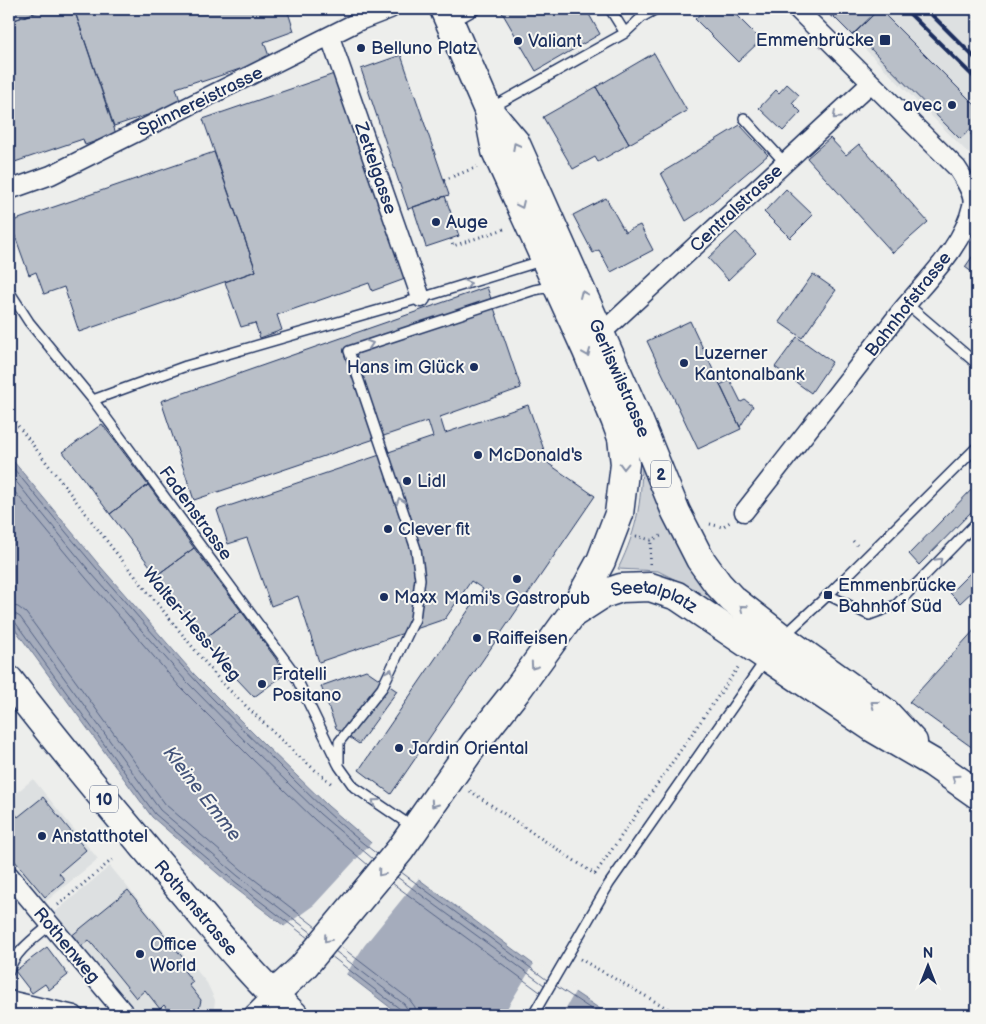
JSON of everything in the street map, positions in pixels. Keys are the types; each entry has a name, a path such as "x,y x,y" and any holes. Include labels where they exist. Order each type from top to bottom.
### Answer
{"main road":[{"name":"Gerliswilstrasse","path":"447,16 488,110 496,151 546,259 622,438 625,464 619,514 602,560 572,614"},
{"name":"Gerliswilstrasse","path":"488,110 515,142 638,419 676,512 700,560 732,599 768,650 885,712 933,763 977,794"},
{"name":"Seetalplatz","path":"408,839 475,743 517,690 572,614 595,599 612,591 641,586 658,588 678,596 768,650"},
{"name":"Rothenstrasse","path":"9,680 98,792 238,958 294,1015"},
{"name":"2","path":"273,995 303,967 408,839"}],"street":[{"name":"Spinnereistrasse","path":"9,190 51,175 360,21 390,9"},
{"name":"Bahnhofstrasse","path":"744,512 907,304 942,265 967,223 973,204 966,182 957,168 797,9"},
{"name":"Zettelgasse","path":"330,37 421,298"},
{"name":"Centralstrasse","path":"599,332 609,326 871,83"},
{"name":"Rothenweg","path":"9,875 126,1015"},
{"path":"253,1015 273,995"},
{"path":"9,1000 74,1015"}],"lane":[{"path":"447,16 476,9"},
{"path":"610,9 625,33"},
{"path":"488,110 625,33 642,17 656,9"},
{"path":"744,118 785,163"},
{"path":"93,400 186,366 421,298 546,259"},
{"path":"339,766 339,742 382,688 415,618 420,579 416,549 350,351 534,290 557,286"},
{"name":"Fadenstrasse","path":"9,291 29,322 93,400 293,671 339,766 354,787 408,839"},
{"path":"907,304 977,364"},
{"path":"533,1015 609,884 768,650 828,595 977,447"},
{"path":"828,595 869,615 896,604 977,522"},
{"path":"9,971 10,965 47,921"}],"path":[{"path":"971,135 977,129"},
{"path":"444,180 480,166"},
{"path":"451,239 453,246 514,226"},
{"name":"Walter-Hess-Weg","path":"9,414 113,549 220,682 296,754 338,790"},
{"path":"710,524 722,527"},
{"path":"853,541 857,546"},
{"path":"595,874 768,650"},
{"path":"451,778 609,884"},
{"path":"47,921 113,859"},
{"path":"569,953 679,1015"}],"shaded area":[{"path":"827,9 977,9 977,162 846,30"},
{"path":"642,451 745,627 678,581 658,571 618,569 631,539 638,512"},
{"name":"Anstatthotel","path":"33,779 98,859 39,907 9,869 9,799"},
{"path":"110,866 207,983 215,1000 214,1008 205,1015 140,1015 125,1010 48,918"}],"water":[{"name":"Kleine Emme","path":"9,456 100,566 194,674 328,806 377,848 537,967 609,1015 400,1015 231,885 152,817 9,621"}],"pier":[{"path":"373,841 420,877 364,946 345,976 282,928 314,905"},
{"path":"535,962 576,990 562,1015 503,1015"}],"building":[{"path":"9,9 42,9 42,10 9,22"},
{"path":"42,9 74,9 116,134 85,145 83,139 9,164 9,22"},
{"path":"74,9 287,9 294,31 264,42 270,59 201,82 200,80 176,88 181,104 114,126"},
{"path":"500,9 586,9 600,34 536,71"},
{"path":"706,9 730,9 761,40 738,62 695,19"},
{"path":"826,9 879,9 852,35"},
{"path":"879,9 977,107 977,123 960,139 855,33"},
{"path":"654,53 687,111 629,144 596,87"},
{"path":"401,55 449,195 408,209 361,69"},
{"path":"334,74 405,279 372,291 369,283 277,315 282,330 260,338 255,323 241,327 225,282 256,271 203,119"},
{"path":"787,84 799,95 792,103 801,112 783,131 759,108 776,90 779,93"},
{"path":"596,87 629,144 598,162 595,157 573,169 543,117"},
{"path":"740,125 768,155 703,210 686,221 661,173"},
{"path":"830,138 846,155 859,144 928,222 893,253 807,158"},
{"path":"214,152 256,271 79,332 64,287 44,294 36,272 29,275 10,222"},
{"path":"786,189 813,215 790,238 764,212"},
{"name":"Auge","path":"445,196 459,236 426,247 413,207"},
{"path":"606,198 625,232 640,225 653,250 611,272 599,250 593,253 573,215"},
{"path":"736,232 756,253 728,280 708,258"},
{"path":"977,250 977,276 965,267"},
{"path":"813,274 836,290 802,338 779,322"},
{"path":"487,287 521,388 440,417 445,433 528,405 549,464 595,496 391,794 359,770 483,589 471,581 445,619 319,662 298,596 271,606 247,538 228,544 217,510 433,437 428,421 194,500 161,401"},
{"name":"Luzerner Kantonalbank","path":"690,321 741,429 698,449 647,341"},
{"path":"797,337 832,362 811,393 775,367"},
{"path":"730,380 741,402 745,400 753,406 740,427 720,385"},
{"path":"102,424 148,485 110,514 63,452"},
{"path":"977,484 977,506 919,565 909,554"},
{"path":"148,485 194,548 157,575 110,514"},
{"path":"194,548 241,611 204,639 157,575"},
{"path":"977,566 977,587 960,603 950,593"},
{"path":"241,611 276,659 284,675 254,697 221,662 204,639"},
{"path":"977,627 977,751 909,702"},
{"path":"366,670 397,691 359,744 336,728 321,686"},
{"name":"Anstatthotel","path":"43,797 86,850 59,873 65,880 45,897 9,854 9,815 13,811 18,817"},
{"name":"Office World","path":"128,890 184,959 178,963 193,982 189,985 201,1000 199,1009 190,1015 172,1015 164,1005 160,1009 145,990 136,998 89,940 79,948 70,937"},
{"path":"47,947 68,975 49,990 45,984 32,993 15,971"}],"railway":[{"path":"905,9 977,80"},
{"path":"926,9 977,60"}],"place":[{"name":"Emmenbrücke","path":"885,40"},
{"name":"Valiant","path":"518,41"},
{"name":"Belluno Platz","path":"361,48"},
{"name":"avec","path":"952,105"},
{"name":"Auge","path":"436,222"},
{"name":"Luzerner Kantonalbank","path":"684,363"},
{"name":"Hans im Glück","path":"474,367"},
{"name":"McDonald's","path":"478,455"},
{"name":"Lidl","path":"407,481"},
{"name":"Clever fit","path":"388,529"},
{"name":"Mami's Gastropub","path":"517,579"},
{"name":"Emmenbrücke Bahnhof Süd","path":"828,595"},
{"name":"Maxx","path":"384,597"},
{"name":"Raiffeisen","path":"477,638"},
{"name":"Fratelli Positano","path":"262,684"},
{"name":"Jardin Oriental","path":"399,748"},
{"name":"Anstatthotel","path":"42,836"},
{"name":"Office World","path":"140,954"}]}
